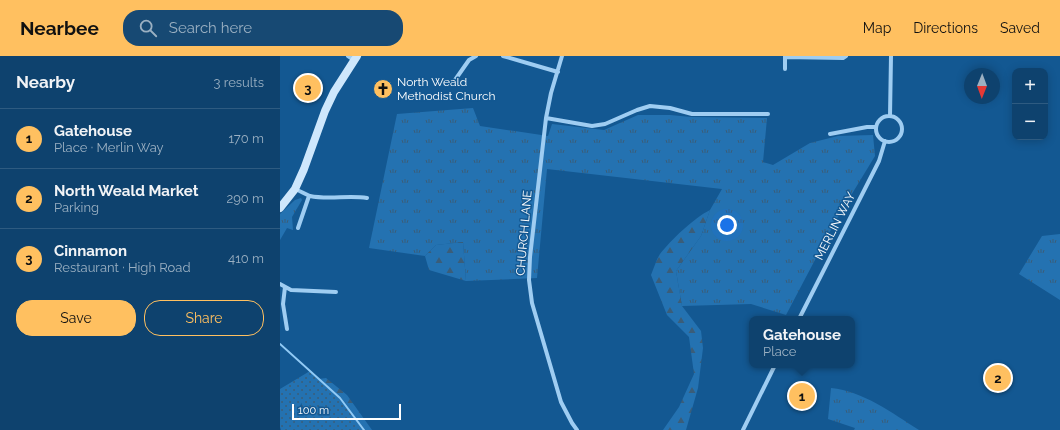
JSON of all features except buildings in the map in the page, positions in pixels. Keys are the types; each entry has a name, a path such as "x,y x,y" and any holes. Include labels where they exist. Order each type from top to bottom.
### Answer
{"main road":[{"path":"280,208 295,189 304,169 325,111 353,57"}],"street":[{"path":"455,80 469,60 476,56"},
{"path":"503,56 558,72"},
{"name":"CHURCH LANE","path":"562,56 551,93 546,118 531,249 529,280 532,303 561,402 577,430"},
{"path":"784,69 785,56 843,58 846,56"},
{"path":"890,116 891,56"},
{"path":"546,118 592,126 605,124 650,106 670,108 692,114 768,114"},
{"path":"886,116 890,116 900,122 902,129 896,140 889,142 885,141 877,134 876,128 879,120 886,116"},
{"path":"830,134 867,127 876,128"},
{"name":"MERLIN WAY","path":"801,316 879,161 885,141"},
{"path":"295,189 309,196 321,198 356,196 367,198"},
{"path":"298,228 309,196"},
{"path":"280,284 291,290 336,292"},
{"path":"285,287 283,304 287,329"},
{"path":"744,430 775,368"}],"green space":[{"path":"473,108 480,126 548,136 552,124 604,130 638,115 767,118 763,162 773,165 810,143 838,136 873,135 875,156 836,220 786,315 751,304 682,306 676,271 701,236 710,210 722,189 547,169 537,278 466,281 463,242 436,245 425,256 369,248 397,114"},
{"path":"301,198 302,200 292,217 293,230 287,228 280,240 280,214 295,200"},
{"path":"710,210 701,236 676,271 682,306 701,331 703,348 698,388 686,430 663,430 679,407 694,374 689,337 667,315 651,275 656,261 665,248 690,224"},
{"path":"1060,234 1060,300 1019,274 1042,236"},
{"path":"463,242 466,281 429,270 425,256 436,245"},
{"path":"310,371 348,405 355,413 364,430 281,430 280,389"},
{"path":"326,378 347,395 372,430 362,430 324,389 319,379"},
{"path":"831,388 854,393 866,398 919,430 854,430 855,428 828,419"}],"waterway":[{"path":"280,344 340,398 364,430"}],"place":[{"name":"Cinnamon","path":"308,88"},
{"name":"North Weald Methodist Church","path":"383,89"},
{"name":"North Weald Market","path":"998,378"},
{"name":"Gatehouse","path":"802,396"}]}
